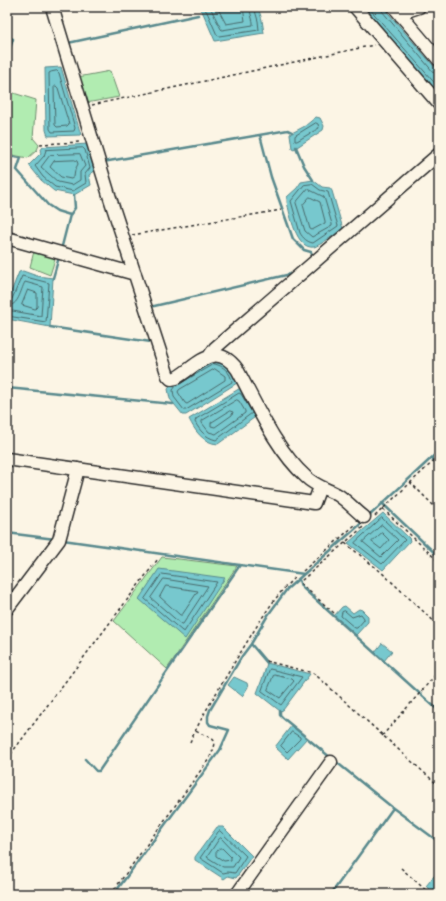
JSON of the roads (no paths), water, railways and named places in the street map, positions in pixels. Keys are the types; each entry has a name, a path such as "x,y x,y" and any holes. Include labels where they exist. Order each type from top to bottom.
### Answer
{"street":[{"path":"52,7 122,236 166,373 169,378 176,378 210,355 215,348 439,154"},
{"path":"355,7 439,104"},
{"path":"397,11 419,7"},
{"path":"397,11 439,60"},
{"path":"7,238 135,274"},
{"path":"210,355 218,354 233,363 286,454 307,478 320,487 337,495 367,520"},
{"path":"7,459 314,503 320,487"},
{"path":"7,608 59,540 78,469"},
{"path":"236,894 331,762"}],"water":[{"path":"198,7 258,7 264,33 215,41 203,13"},
{"path":"363,7 383,7 439,72 439,94"},
{"path":"61,67 81,135 48,136 46,130 45,68"},
{"path":"316,117 320,118 324,126 323,130 294,149 292,148 290,134 305,126"},
{"path":"88,144 96,170 89,175 91,185 74,195 54,191 41,180 29,165 41,153 40,151 43,147"},
{"path":"313,180 322,187 330,188 332,191 343,229 314,247 303,243 298,237 292,222 287,202 287,197 301,182"},
{"path":"23,271 37,276 53,278 50,327 7,319 7,302 19,272"},
{"path":"217,359 232,370 237,383 186,415 183,415 170,399 168,389 173,383 212,360"},
{"path":"242,387 258,415 218,444 208,441 200,436 189,419"},
{"path":"383,513 409,538 410,541 383,570 348,543"},
{"path":"159,569 225,578 185,639 139,599"},
{"path":"345,606 353,613 359,609 368,616 368,622 356,635 334,616 342,607"},
{"path":"382,643 392,651 384,661 375,652"},
{"path":"267,663 310,674 283,710 280,711 257,693"},
{"path":"234,677 247,683 248,687 242,696 228,685"},
{"path":"292,725 307,738 288,759 275,747"},
{"path":"217,827 223,827 252,856 236,878 228,876 224,879 195,860 195,857"},
{"path":"439,870 439,894 433,894 426,886"}],"waterway":[{"path":"68,43 198,15"},
{"path":"7,37 13,39 7,57"},
{"path":"103,162 288,130 292,132"},
{"path":"260,135 271,177 293,239 304,250 311,252 313,257"},
{"path":"296,147 304,166 313,180"},
{"path":"7,156 21,158 17,170 48,205 57,211 70,215"},
{"path":"61,250 70,215 75,208 74,195"},
{"path":"53,278 59,257"},
{"path":"150,307 295,273"},
{"path":"50,327 151,342"},
{"path":"7,388 173,404"},
{"path":"368,517 439,451"},
{"path":"431,458 439,465"},
{"path":"382,503 439,557"},
{"path":"114,894 220,750 229,730 210,725 208,722 210,710 268,615 287,589 364,521"},
{"path":"7,533 55,539"},
{"path":"63,540 304,574"},
{"path":"85,759 96,771 99,771 240,565"},
{"path":"299,580 301,586 305,590 439,711"},
{"path":"251,644 267,663"},
{"path":"280,711 280,715 283,718 331,758"},
{"path":"335,761 393,808 439,842"},
{"path":"331,894 393,808"}]}
